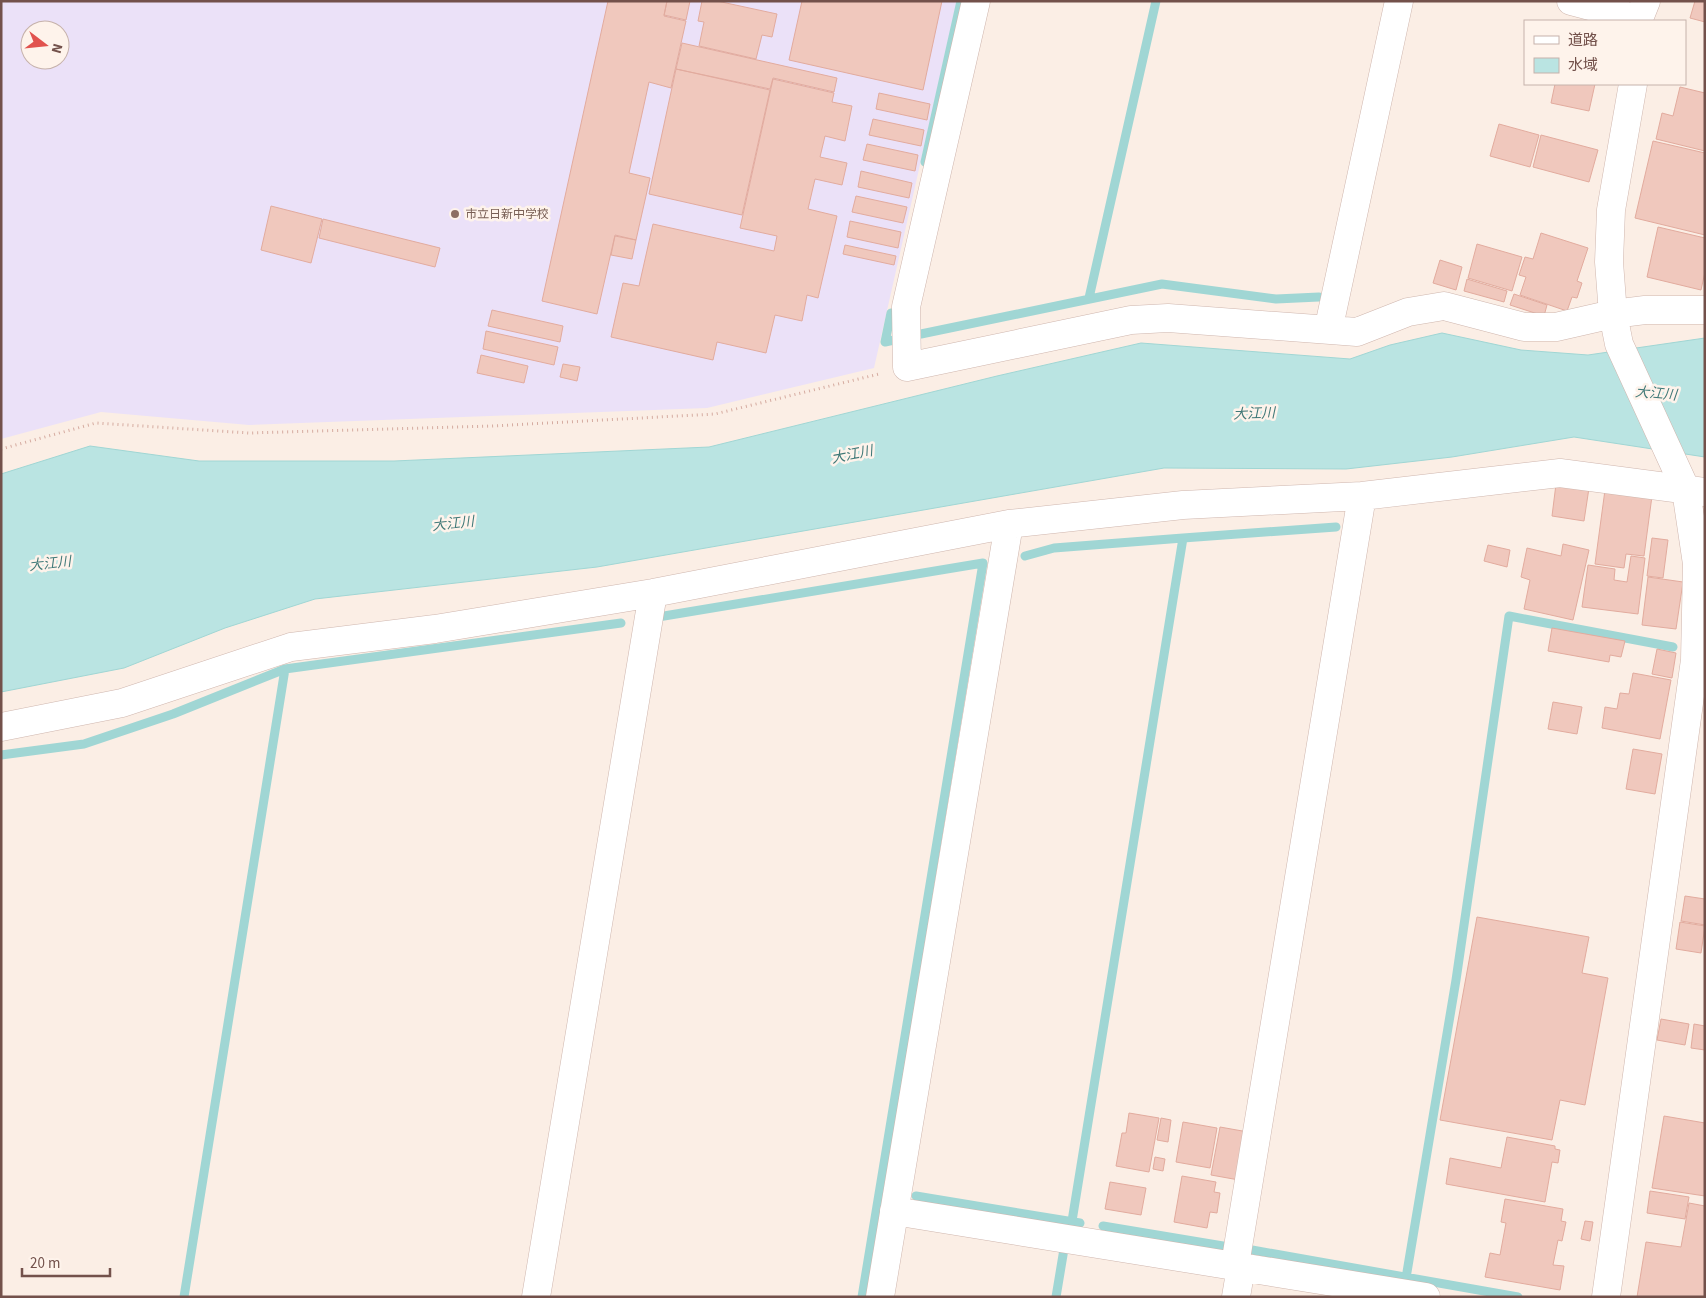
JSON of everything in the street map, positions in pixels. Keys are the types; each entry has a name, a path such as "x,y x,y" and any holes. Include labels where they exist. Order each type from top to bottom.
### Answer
{"street":[{"path":"976,1 906,307 908,367 1131,320 1168,318 1357,332 1408,312 1444,306 1524,327 1556,327 1613,314 1645,310 1705,310"},
{"path":"1331,330 1331,317 1399,1"},
{"path":"1571,1 1624,15 1630,20"},
{"path":"1638,20 1646,1"},
{"path":"1606,1297 1695,660 1696,564 1689,483 1619,344 1613,314 1608,262 1611,210 1633,85"},
{"path":"1,727 122,703 291,647 435,629 653,593 1009,524 1183,506 1362,496 1560,473 1689,483"},
{"path":"1236,1297 1238,1266 1362,496"},
{"path":"880,1297 1009,524"},
{"path":"536,1297 653,593"},
{"path":"894,1211 1426,1297"}],"path":[{"path":"1,449 96,423 249,433 492,426 715,414 908,367"}],"shaded area":[{"name":"市立日新中学校","path":"1,1 957,1 874,368 707,408 249,425 101,412 1,439"}],"water":[{"name":"大江川","path":"1442,333 1521,350 1588,355 1705,338 1705,457 1574,437 1452,457 1346,469 1164,468 597,567 315,599 225,628 124,668 1,692 1,474 90,446 199,461 394,461 709,447 997,376 1141,343 1350,359 1390,345"}],"building":[{"path":"608,1 667,1 664,16 686,21 671,88 649,82 629,173 650,178 636,240 615,235 597,314 542,301"},
{"path":"667,1 690,1 686,20 664,15"},
{"path":"702,1 717,1 777,14 772,37 762,35 756,59 699,46 704,22 698,21"},
{"path":"802,1 942,1 923,90 789,60"},
{"path":"1695,1 1705,1 1705,22 1690,18"},
{"path":"682,43 837,78 834,92 773,78 770,89 676,69"},
{"path":"676,69 770,90 742,215 649,194"},
{"path":"773,79 834,93 832,102 852,106 845,141 825,136 820,157 847,163 842,185 815,179 808,209 837,216 818,298 807,295 802,321 775,315 766,353 717,342 713,360 611,337 623,283 639,286 653,224 774,251 777,236 740,228"},
{"path":"1555,85 1595,85 1589,111 1551,103"},
{"path":"1680,87 1705,93 1705,151 1656,139 1662,113 1673,116"},
{"path":"879,93 930,104 927,120 876,109"},
{"path":"873,119 924,130 921,146 869,135"},
{"path":"1499,124 1539,135 1530,167 1490,156"},
{"path":"1541,135 1598,150 1589,182 1533,167"},
{"path":"1653,141 1705,153 1705,235 1635,218"},
{"path":"867,144 918,155 915,171 863,160"},
{"path":"861,171 912,183 909,198 858,187"},
{"path":"856,196 907,207 903,223 852,212"},
{"path":"271,206 322,219 311,263 261,250"},
{"path":"323,219 440,248 435,267 319,238"},
{"path":"850,221 901,232 898,248 847,237"},
{"path":"1658,227 1705,238 1705,272 1701,290 1647,277"},
{"path":"1541,233 1588,248 1577,281 1582,283 1577,298 1572,297 1567,311 1520,295 1526,277 1519,275 1525,257 1533,259"},
{"path":"615,236 636,240 632,259 611,255"},
{"path":"1477,244 1522,257 1512,291 1468,278"},
{"path":"845,245 896,256 894,265 843,254"},
{"path":"1440,260 1462,267 1456,290 1433,283"},
{"path":"1467,279 1507,291 1504,302 1464,291"},
{"path":"1514,294 1547,305 1544,316 1510,305"},
{"path":"492,310 563,326 560,342 488,326"},
{"path":"486,331 558,347 554,365 483,349"},
{"path":"481,355 528,366 524,383 477,373"},
{"path":"563,364 580,367 577,381 560,377"},
{"path":"1556,484 1589,488 1584,521 1552,516"},
{"path":"1605,490 1652,496 1644,556 1626,554 1624,568 1595,564"},
{"path":"1652,538 1668,540 1663,578 1647,576"},
{"path":"1563,544 1589,550 1573,620 1524,609 1530,580 1521,577 1527,548 1561,556"},
{"path":"1488,545 1510,550 1507,567 1484,561"},
{"path":"1631,556 1645,558 1638,614 1582,607 1588,565 1615,569 1614,580 1627,582"},
{"path":"1648,577 1683,582 1676,629 1642,625"},
{"path":"1552,628 1625,641 1621,657 1610,655 1609,662 1548,651"},
{"path":"1657,649 1676,653 1672,678 1652,674"},
{"path":"1633,673 1671,680 1660,739 1602,728 1605,707 1617,709 1620,693 1629,694"},
{"path":"1553,702 1582,707 1577,734 1548,729"},
{"path":"1633,749 1662,754 1655,794 1626,789"},
{"path":"1685,896 1705,899 1705,925 1681,921"},
{"path":"1477,917 1589,937 1582,973 1608,978 1585,1105 1560,1100 1552,1140 1440,1120"},
{"path":"1680,922 1705,926 1701,953 1676,949"},
{"path":"1661,1019 1689,1024 1685,1045 1657,1040"},
{"path":"1694,1024 1705,1026 1705,1050 1691,1048"},
{"path":"1129,1113 1159,1118 1149,1172 1116,1166 1122,1133 1126,1133"},
{"path":"1664,1116 1705,1123 1705,1196 1652,1188"},
{"path":"1161,1118 1171,1120 1168,1142 1157,1140"},
{"path":"1183,1122 1217,1128 1210,1168 1176,1162"},
{"path":"1220,1127 1248,1132 1239,1180 1211,1175"},
{"path":"1507,1137 1555,1146 1555,1149 1560,1150 1558,1163 1552,1162 1545,1202 1446,1184 1450,1158 1501,1168"},
{"path":"1155,1157 1165,1159 1163,1171 1153,1169"},
{"path":"1182,1176 1216,1182 1214,1192 1220,1193 1217,1213 1210,1212 1207,1228 1174,1222"},
{"path":"1110,1182 1146,1188 1141,1215 1105,1209"},
{"path":"1650,1191 1689,1197 1685,1219 1647,1213"},
{"path":"1505,1199 1563,1209 1561,1221 1566,1222 1562,1241 1558,1240 1553,1265 1564,1266 1560,1290 1485,1277 1490,1253 1500,1255 1506,1223 1501,1222"},
{"path":"1689,1203 1705,1206 1705,1297 1637,1297 1646,1242 1681,1247"},
{"path":"1585,1221 1593,1222 1590,1241 1581,1239"}],"waterway":[{"path":"925,162 961,1"},
{"path":"1089,298 1156,1"},
{"path":"921,334 1162,284 1276,299 1319,297"},
{"path":"891,313 885,342 894,340"},
{"path":"1070,1228 1183,538 1336,527"},
{"path":"1025,556 1054,548 1183,538"},
{"path":"658,617 983,563 862,1297"},
{"path":"1405,1284 1456,980 1509,616 1673,647"},
{"path":"1,755 84,744 173,714 285,669 621,623"},
{"path":"184,1297 285,669"},
{"path":"916,1196 1080,1223"},
{"path":"1103,1226 1229,1247"},
{"path":"1056,1297 1064,1249"},
{"path":"1252,1250 1518,1297"}],"place":[{"name":"市立日新中学校","path":"455,214"}]}
